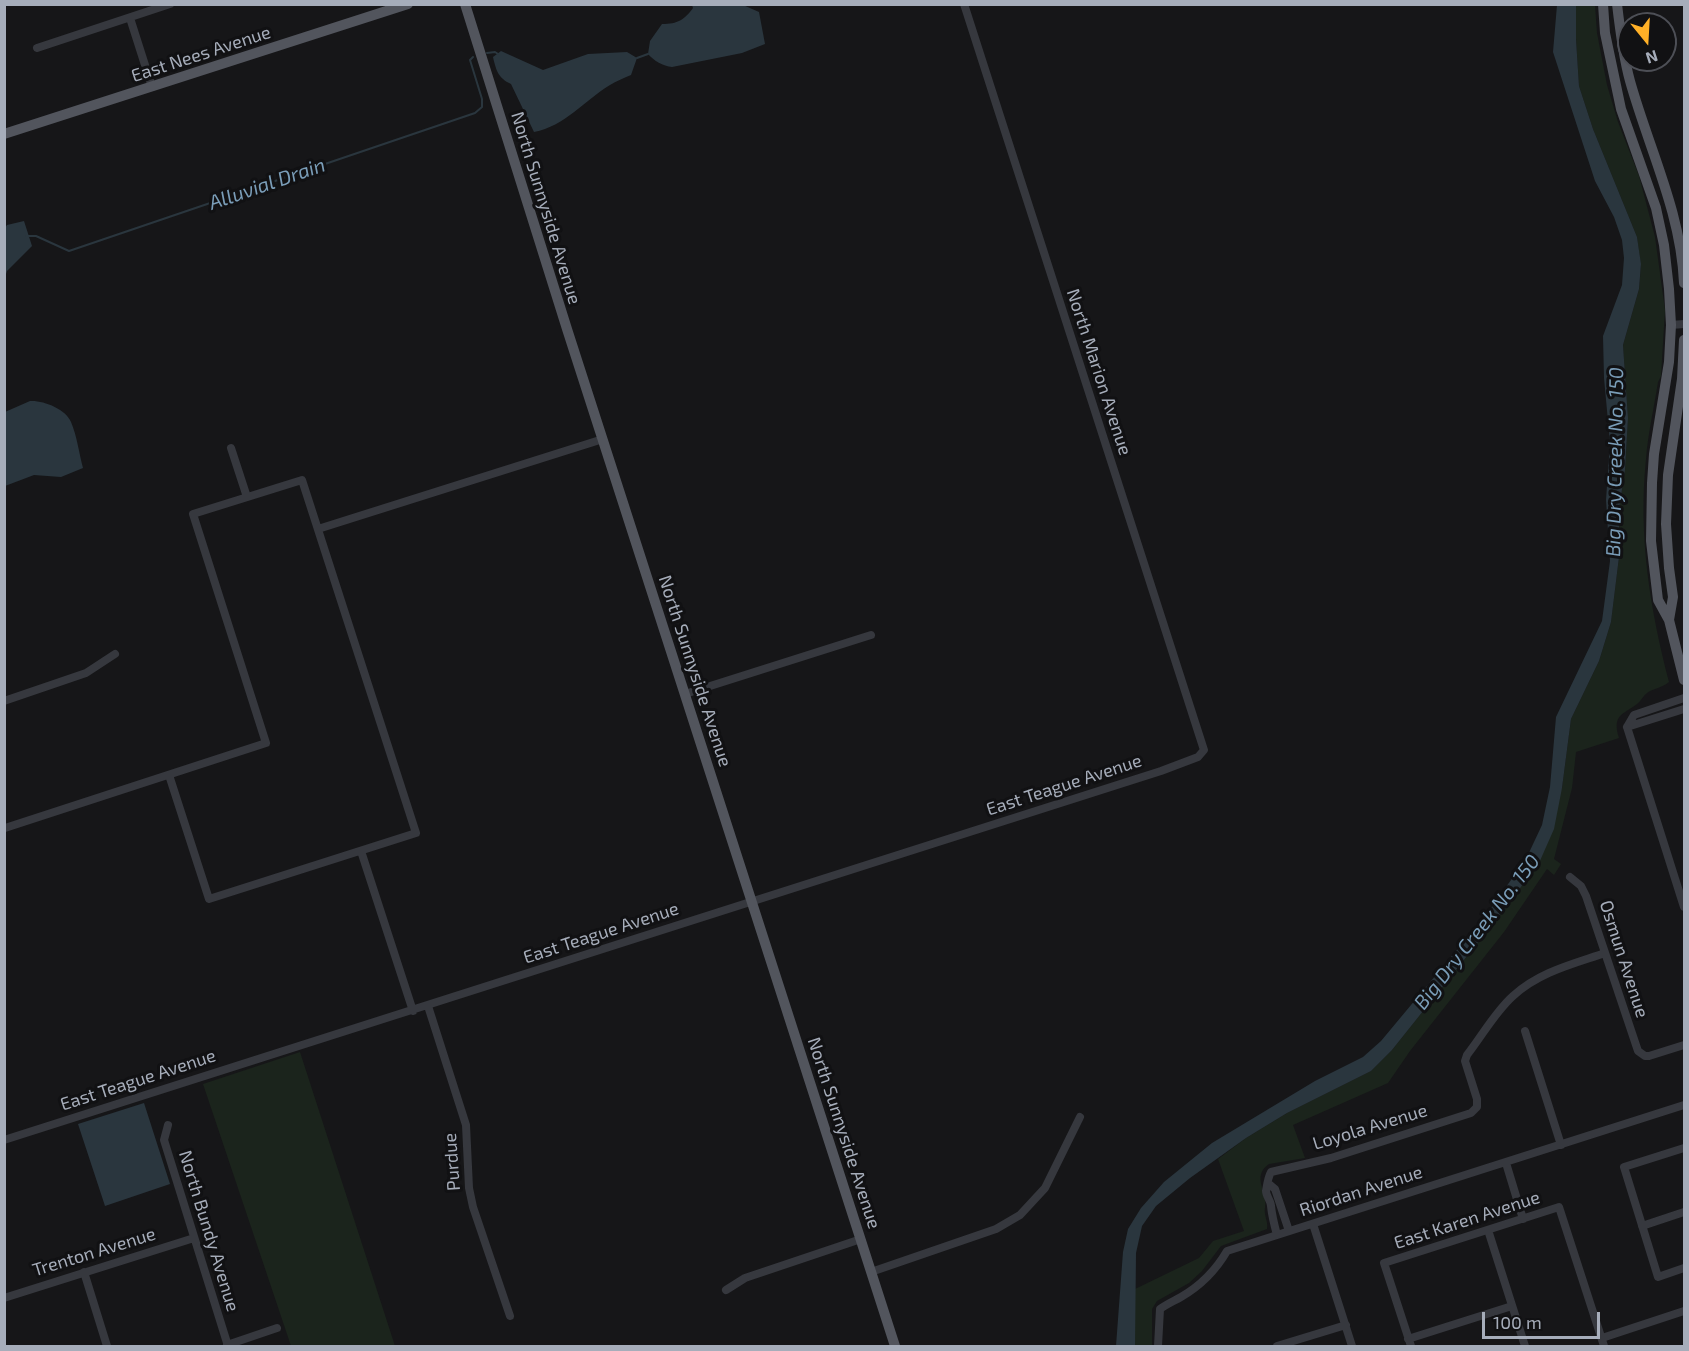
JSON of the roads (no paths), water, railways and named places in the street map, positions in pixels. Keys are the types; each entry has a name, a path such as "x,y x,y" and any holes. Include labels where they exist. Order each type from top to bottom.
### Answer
{"main road":[{"name":"East Nees Avenue","path":"4,134 408,4"},
{"name":"North Sunnyside Avenue","path":"465,4 895,1347"},
{"path":"1603,4 1605,33 1621,109 1656,208 1670,290 1669,362 1654,454 1651,541 1658,600 1669,620 1684,680"},
{"path":"1617,4 1625,59 1636,102 1671,203 1681,250 1684,284"},
{"path":"1669,620 1673,597 1666,524 1668,475 1682,379 1684,340"}],"street":[{"path":"37,48 170,4"},
{"name":"North Marion Avenue","path":"964,4 1204,750"},
{"path":"130,18 152,87"},
{"path":"1671,325 1684,324"},
{"path":"318,529 603,439"},
{"path":"231,448 247,497"},
{"path":"5,828 267,743 193,514 302,480 416,833 209,899 169,775"},
{"path":"685,694 871,636"},
{"path":"4,701 86,673 115,654"},
{"path":"1684,698 1634,715 1627,727 1684,907"},
{"path":"1627,727 1684,709"},
{"name":"East Teague Avenue","path":"4,1140 1169,768 1198,757 1204,750"},
{"path":"361,851 413,1011"},
{"name":"Osmun Avenue","path":"1570,877 1581,886 1587,896 1636,1047 1641,1054 1649,1056 1684,1045"},
{"name":"Loyola Avenue","path":"1275,1204 1275,1189 1268,1180 1271,1172 1331,1158 1471,1113 1477,1107 1477,1099 1465,1061 1467,1055 1504,1006 1520,990 1556,969 1605,953"},
{"name":"Purdue","path":"428,1006 466,1125 471,1198 510,1316"},
{"path":"1525,1031 1561,1145"},
{"name":"Riordan Avenue","path":"1158,1347 1161,1309 1193,1290 1216,1267 1227,1251 1684,1105"},
{"path":"871,1272 996,1229 1020,1215 1045,1188 1080,1117"},
{"name":"North Bundy Avenue","path":"168,1125 164,1140 227,1346"},
{"path":"1684,1148 1624,1167 1658,1277 1684,1268"},
{"path":"1506,1163 1523,1219"},
{"path":"1275,1204 1289,1231"},
{"path":"1275,1204 1270,1212 1277,1235"},
{"name":"East Karen Avenue","path":"1410,1343 1384,1263 1559,1208 1603,1342"},
{"path":"1642,1226 1684,1212"},
{"path":"1313,1224 1352,1347"},
{"path":"1488,1230 1525,1347"},
{"name":"Trenton Avenue","path":"4,1298 194,1238"},
{"path":"726,1290 745,1278 861,1239"},
{"path":"84,1272 107,1347"},
{"path":"1410,1343 1512,1306"},
{"path":"1603,1342 1684,1311"},
{"path":"1277,1347 1346,1325"},
{"path":"227,1346 277,1328"}],"water":[{"path":"692,5 743,5 759,12 765,44 742,53 672,67 656,61 648,54 650,41 662,24 672,23 687,16 693,8"},
{"name":"Big Dry Creek No. 150","path":"1557,5 1576,5 1579,86 1593,129 1637,237 1641,264 1639,289 1623,345 1628,418 1625,470 1619,509 1619,557 1611,622 1599,661 1571,719 1554,829 1539,863 1392,1050 1371,1071 1287,1113 1246,1138 1190,1178 1156,1206 1142,1226 1136,1253 1135,1346 1116,1346 1123,1252 1128,1229 1141,1208 1164,1182 1212,1143 1315,1081 1363,1057 1381,1041 1486,915 1526,859 1542,825 1550,787 1556,717 1602,621 1610,561 1606,500 1610,443 1603,336 1622,285 1624,258 1622,240 1614,217 1595,181 1553,52"},
{"path":"501,51 543,70 588,54 627,52 637,58 631,75 601,91 565,119 534,132 511,84 500,76 497,70 493,57"},
{"path":"24,221 32,246 7,271 5,277 5,228 7,225"},
{"path":"30,401 54,406 68,417 75,433 83,468 61,477 34,475 5,486 5,412"},
{"path":"144,1103 170,1184 105,1206 78,1124"}],"waterway":[{"name":"Alluvial Drain","path":"487,53 498,54"},
{"name":"Alluvial Drain","path":"637,58 648,54"},
{"name":"Alluvial Drain","path":"26,236 36,236 69,251 475,113 482,107 482,99 470,60 473,57"}]}
